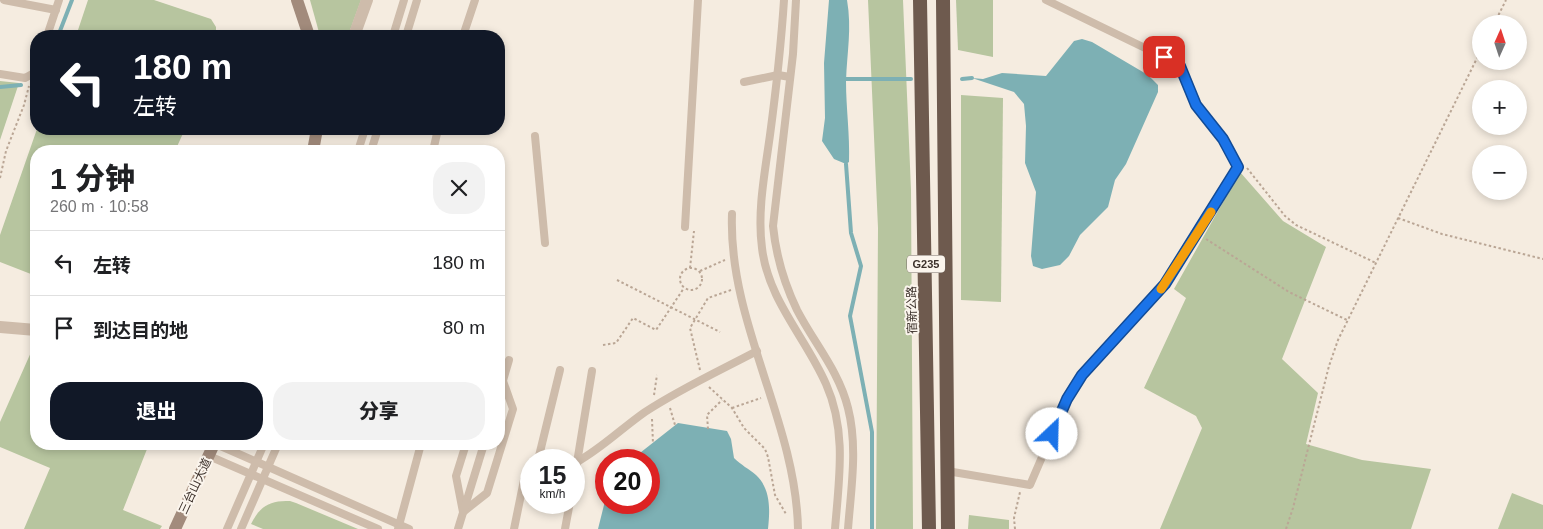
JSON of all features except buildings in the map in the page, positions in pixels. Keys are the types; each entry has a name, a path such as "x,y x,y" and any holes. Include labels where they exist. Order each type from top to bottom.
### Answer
{"highway":[{"name":"宿新公路","path":"920,0 929,529"},
{"name":"G235","path":"943,0 948,529"}],"main road":[{"path":"298,0 307,30"},
{"name":"三台山大道","path":"175,529 212,450"}],"street":[{"path":"356,30 367,0"},
{"path":"0,327 30,330"}],"lane":[{"path":"4,0 56,10"},
{"path":"49,30 59,0"},
{"path":"395,30 404,0"},
{"path":"408,30 417,0"},
{"path":"465,30 475,0"},
{"path":"685,227 698,0"},
{"path":"784,0 778,75 765,170 760,226 762,249 769,277 786,315 826,383 835,409 840,434 841,456 835,529"},
{"path":"796,0 790,77 773,226 775,249 782,272 798,310 836,374 848,406 853,433 854,460 848,529"},
{"path":"947,471 1030,485 1067,399 1082,375 1165,284 1238,167 1223,139 1196,105 1180,66 1046,0"},
{"path":"0,74 25,78 30,75"},
{"path":"744,82 778,75 790,77"},
{"path":"535,136 545,243"},
{"path":"732,214 734,255 739,288 795,488 798,527"},
{"path":"585,457 599,449 651,408 757,351"},
{"path":"505,371 509,360"},
{"path":"541,449 560,370"},
{"path":"579,449 592,371"},
{"path":"505,391 513,409 505,435"},
{"path":"229,450 399,527 409,529"},
{"path":"227,529 262,450"},
{"path":"241,529 276,450"},
{"path":"399,527 419,450"},
{"path":"463,512 456,476 464,450"},
{"path":"458,529 482,450"},
{"path":"463,512 487,493 500,450"},
{"path":"209,456 378,529"},
{"path":"514,529 520,500"},
{"path":"565,529 568,514"}],"path":[{"path":"1498,15 1506,0"},
{"path":"1286,529 1329,366 1347,320 1472,68"},
{"path":"0,178 6,150 29,93 30,75"},
{"path":"1238,167 1244,166 1250,169 1285,216 1296,225 1376,262"},
{"path":"1398,218 1442,234 1543,259"},
{"path":"690,268 695,226"},
{"path":"1198,233 1289,292 1347,320"},
{"path":"603,345 616,343 633,318 656,330 673,308 684,288 680,277 683,271 690,268 700,272 734,255"},
{"path":"684,288 694,290 700,286 702,278 700,272"},
{"path":"617,280 720,332"},
{"path":"739,288 708,298 695,319 690,333 703,380 732,408 753,439 765,449 776,495 787,516 798,527"},
{"path":"653,444 651,408 657,375"},
{"path":"732,408 769,395"},
{"path":"666,399 675,425"},
{"path":"708,429 707,415 722,400"},
{"path":"1016,529 1014,518 1022,484"}],"green space":[{"path":"88,0 154,0 211,19 216,27 216,30 78,30"},
{"path":"310,0 361,0 350,30 318,30"},
{"path":"868,0 903,0 911,190 913,529 876,529 878,228"},
{"path":"956,0 993,0 993,57 958,50"},
{"path":"0,81 19,83 0,140"},
{"path":"961,95 1003,98 1001,302 961,300"},
{"path":"35,135 182,135 178,145 31,145"},
{"path":"30,149 30,274 0,262 0,235"},
{"path":"1240,172 1283,221 1326,247 1282,359 1318,393 1306,444 1362,460 1431,469 1411,529 1160,529 1202,428 1196,416 1144,388 1186,298 1174,289"},
{"path":"30,354 30,450 147,450 123,510 162,526 160,529 24,529 50,468 0,447 0,422"},
{"path":"1512,493 1543,505 1543,529 1498,529"},
{"path":"290,501 358,529 263,529 251,524 266,505"},
{"path":"969,515 1009,520 1009,529 968,529"}],"water":[{"path":"829,0 847,0 849,31 846,81 849,162 846,164 834,159 822,141 825,118 824,63"},
{"path":"1082,39 1092,42 1148,75 1158,85 1158,92 1126,164 1115,180 1108,207 1080,235 1069,256 1060,265 1042,269 1033,266 1031,256 1036,192 1025,163 1026,126 1024,104 1014,92 972,78 983,79 1002,73 1046,76 1074,41"},
{"path":"678,423 727,431 731,439 734,458 756,475 767,493 769,507 768,529 598,529 602,514 660,514 660,449 645,449"}],"waterway":[{"path":"60,30 72,0"},
{"path":"962,79 972,78"},
{"path":"846,79 911,79"},
{"path":"0,87 21,85"},
{"path":"846,164 851,233 861,266 850,316 872,432 872,529"}],"slow traffic":[{"path":"1161,289 1211,212"}],"route":[{"path":"1052,434 1067,399 1082,375 1165,284 1238,167 1223,139 1196,105 1180,66 1164,57"}]}
